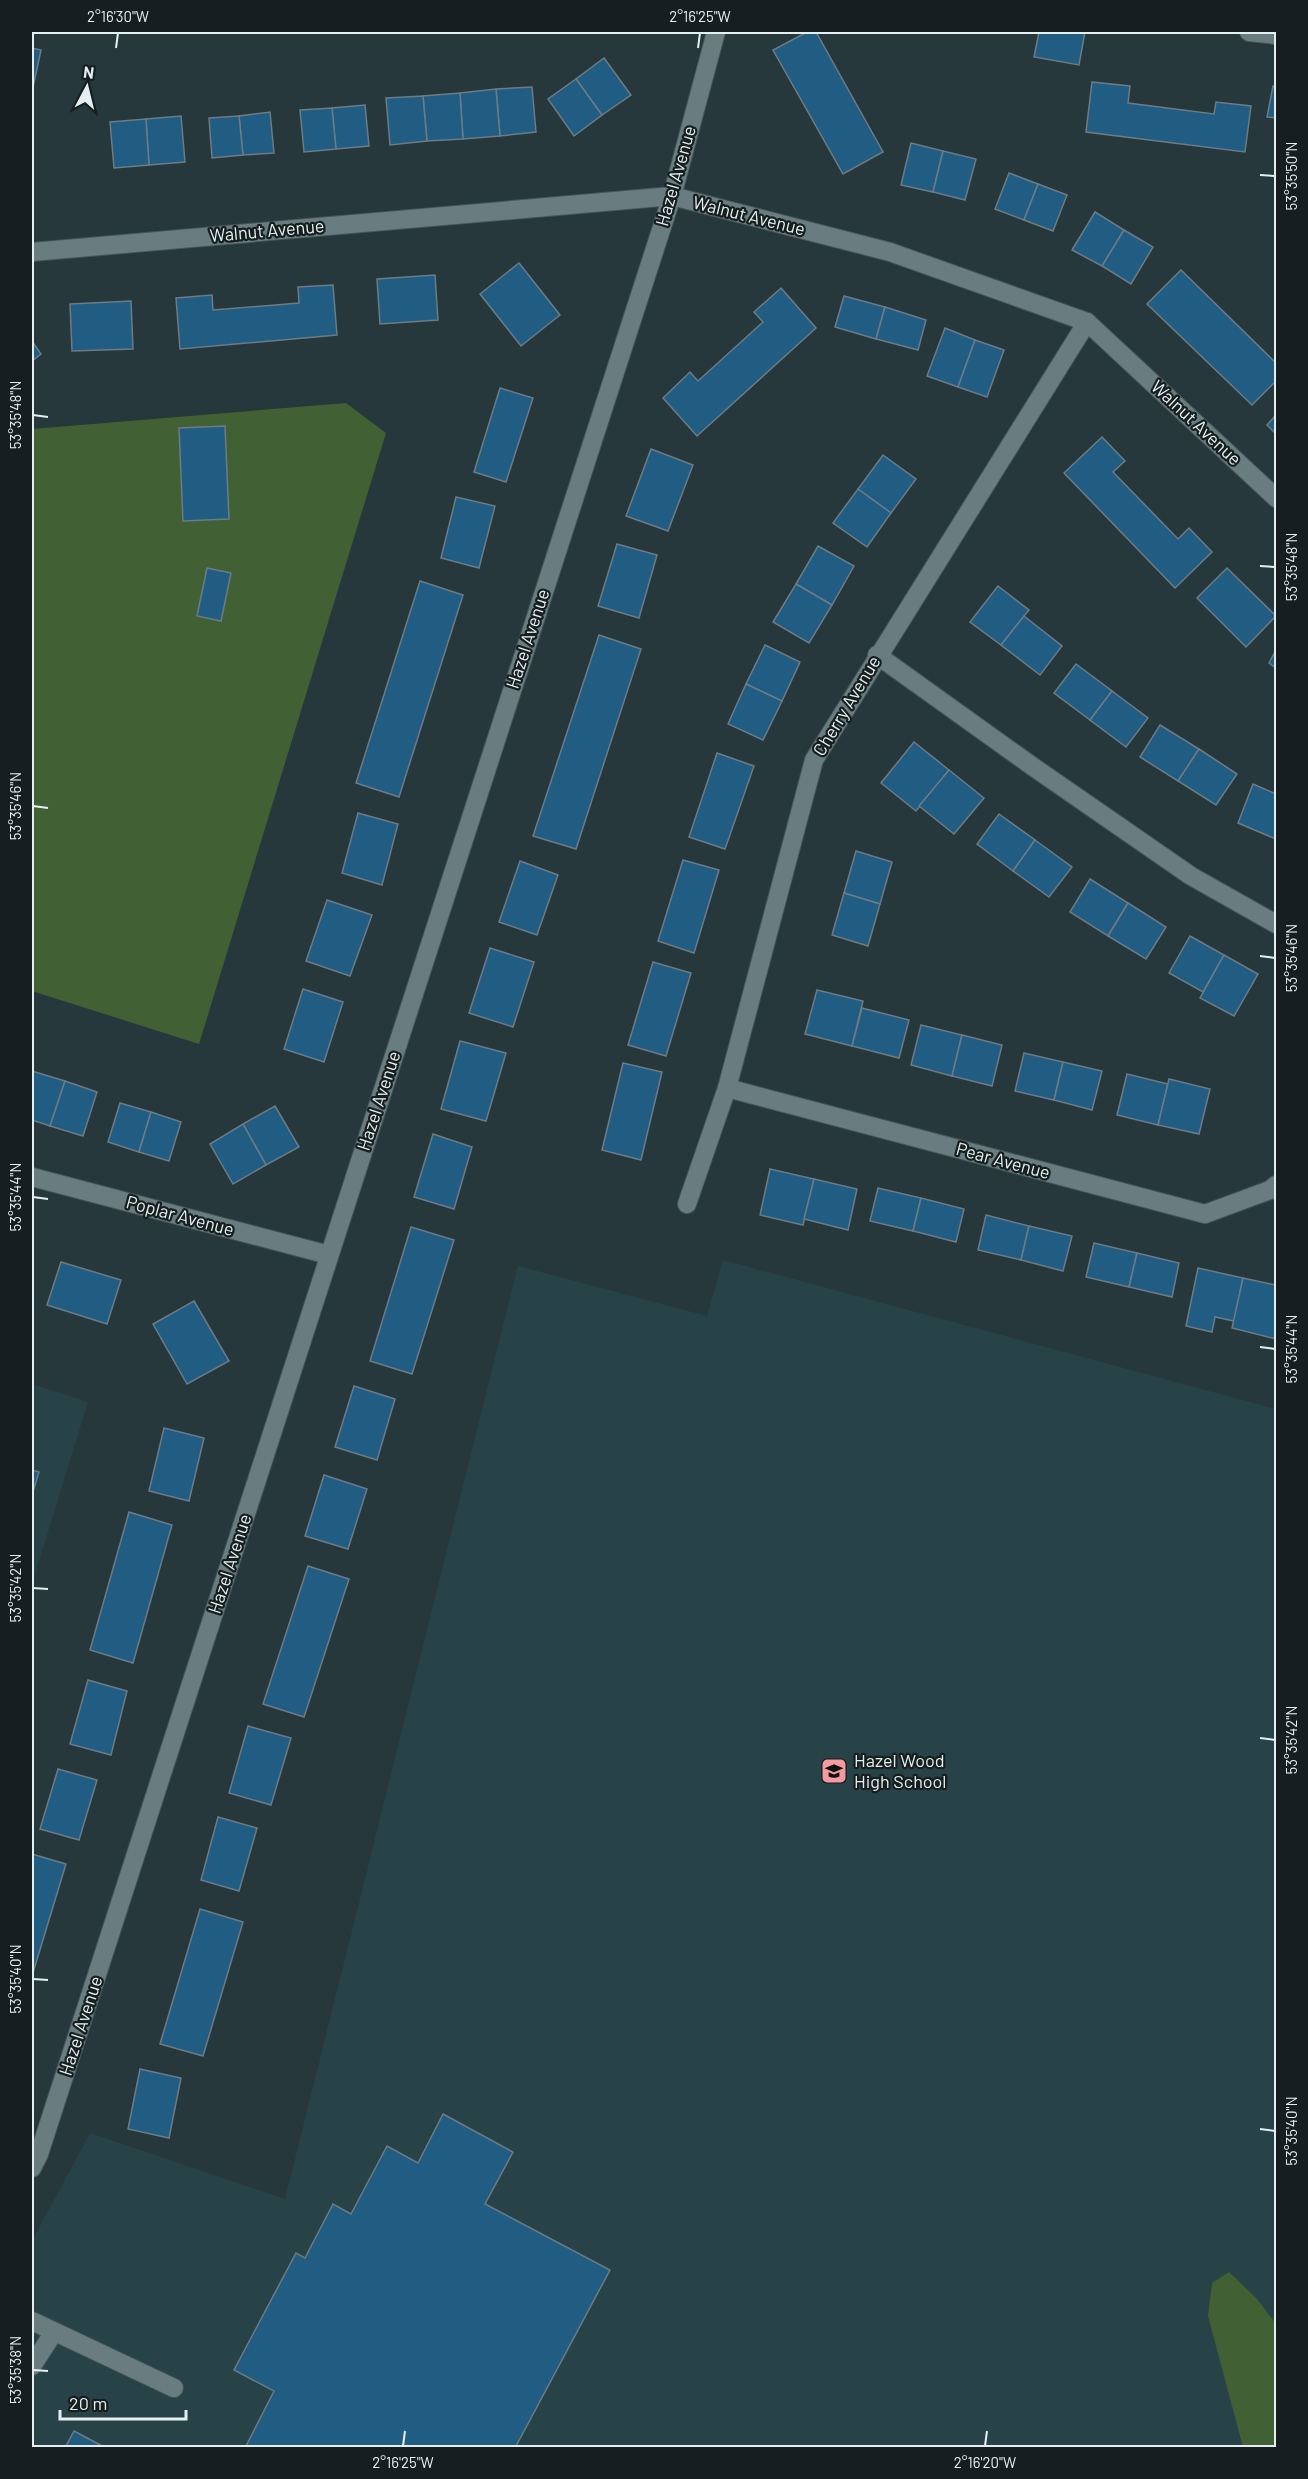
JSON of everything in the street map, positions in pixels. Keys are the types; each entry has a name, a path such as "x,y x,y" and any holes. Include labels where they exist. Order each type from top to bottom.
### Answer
{"street":[{"name":"Hazel Avenue","path":"32,2168 43,2143 672,196 716,32"},
{"path":"1249,32 1276,35"},
{"name":"Walnut Avenue","path":"32,252 672,196 890,252 1087,322 1276,498"},
{"name":"Cherry Avenue","path":"687,1203 727,1088 814,760 877,655 1087,322"},
{"path":"877,655 1191,876 1276,924"},
{"name":"Pear Avenue","path":"727,1088 1205,1214 1270,1190 1276,1185"},
{"name":"Poplar Avenue","path":"32,1177 329,1255"},
{"path":"32,2321 174,2388"},
{"path":"32,2366 54,2332"}],"shaded area":[{"name":"Hazel Wood High School","path":"723,1260 1276,1409 1276,2447 32,2448 32,2241 90,2133 285,2199 518,1266 707,1316"},
{"path":"32,1384 88,1402 32,1584"}],"green space":[{"path":"346,403 386,433 199,1044 32,991 32,429"},
{"path":"1229,2272 1257,2299 1276,2324 1276,2447 1243,2447 1208,2316 1212,2283"}],"building":[{"path":"807,32 816,32 883,152 843,174 773,50"},
{"path":"1039,32 1085,32 1079,65 1034,57"},
{"path":"32,48 41,50 32,92"},
{"path":"604,58 631,95 602,115 576,79"},
{"path":"576,79 602,115 574,136 548,99"},
{"path":"1092,82 1130,86 1128,103 1214,114 1216,102 1251,106 1245,152 1086,132"},
{"path":"1273,86 1276,87 1276,118 1267,117"},
{"path":"532,87 536,132 500,136 496,89"},
{"path":"496,89 500,136 463,139 460,93"},
{"path":"460,93 463,139 427,141 423,96"},
{"path":"423,96 427,141 390,145 386,98"},
{"path":"365,105 369,146 336,149 332,108"},
{"path":"332,108 336,149 304,152 300,110"},
{"path":"270,112 274,153 243,155 239,116"},
{"path":"181,116 185,162 149,165 146,119"},
{"path":"239,116 243,155 212,158 209,118"},
{"path":"146,119 149,165 114,168 110,122"},
{"path":"911,143 943,151 933,192 901,185"},
{"path":"943,151 976,159 965,200 933,192"},
{"path":"1009,173 1038,184 1024,220 995,209"},
{"path":"1038,184 1067,195 1053,231 1024,220"},
{"path":"1095,212 1124,230 1102,266 1072,250"},
{"path":"1124,230 1153,247 1131,284 1102,266"},
{"path":"519,263 560,315 521,346 480,294"},
{"path":"1181,270 1276,363 1276,381 1252,405 1147,304"},
{"path":"435,275 438,320 380,324 377,279"},
{"path":"333,285 337,335 180,349 176,298 212,295 213,310 299,303 298,287"},
{"path":"781,288 816,328 697,436 663,398 690,372 698,381 763,322 754,312"},
{"path":"844,296 885,307 876,339 835,327"},
{"path":"131,301 133,349 72,351 70,304"},
{"path":"885,307 926,320 918,350 876,339"},
{"path":"945,328 975,340 958,387 927,376"},
{"path":"975,340 1004,350 987,397 958,387"},
{"path":"32,341 41,354 32,361"},
{"path":"500,388 533,398 506,482 474,472"},
{"path":"1276,415 1276,434 1267,425"},
{"path":"225,426 229,519 183,521 179,428"},
{"path":"1102,437 1125,461 1113,472 1178,539 1189,528 1212,552 1175,588 1064,473"},
{"path":"651,449 693,465 668,531 626,516"},
{"path":"883,455 916,479 891,513 858,489"},
{"path":"858,489 891,513 867,547 833,523"},
{"path":"456,497 495,506 479,568 441,558"},
{"path":"617,544 657,555 639,618 598,606"},
{"path":"818,546 854,566 832,605 796,584"},
{"path":"207,568 231,573 221,621 197,616"},
{"path":"1227,568 1276,616 1246,647 1197,598"},
{"path":"420,581 463,595 399,797 356,783"},
{"path":"796,584 832,605 809,643 773,622"},
{"path":"998,586 1029,610 1001,645 970,622"},
{"path":"1024,616 1062,646 1040,675 1001,645"},
{"path":"599,635 641,649 576,849 533,836"},
{"path":"765,645 800,662 782,701 746,684"},
{"path":"1276,650 1276,668 1269,663"},
{"path":"1076,664 1112,691 1090,720 1054,693"},
{"path":"746,684 782,701 763,740 728,724"},
{"path":"1112,691 1148,718 1126,747 1090,720"},
{"path":"1160,725 1199,749 1178,781 1140,757"},
{"path":"914,742 949,770 916,811 881,783"},
{"path":"1199,749 1237,774 1216,805 1178,781"},
{"path":"717,753 754,766 725,849 689,837"},
{"path":"949,770 984,798 954,834 919,806"},
{"path":"1253,784 1276,794 1276,839 1238,823"},
{"path":"358,813 398,824 382,885 342,873"},
{"path":"999,814 1035,840 1013,871 977,844"},
{"path":"1035,840 1072,867 1049,897 1013,871"},
{"path":"856,851 892,862 880,904 844,893"},
{"path":"683,860 719,870 694,953 658,941"},
{"path":"520,861 558,875 537,935 499,922"},
{"path":"1090,879 1128,903 1108,936 1070,912"},
{"path":"844,893 880,904 868,946 832,935"},
{"path":"327,900 372,915 350,976 306,961"},
{"path":"1128,903 1166,927 1146,959 1108,936"},
{"path":"1190,936 1224,955 1203,992 1169,973"},
{"path":"490,948 534,962 513,1027 469,1013"},
{"path":"1224,955 1258,974 1234,1016 1200,998"},
{"path":"653,962 691,973 666,1056 628,1045"},
{"path":"303,989 343,1002 324,1062 284,1049"},
{"path":"817,990 863,1001 852,1046 805,1034"},
{"path":"862,1008 909,1020 899,1058 852,1046"},
{"path":"921,1025 962,1035 952,1076 911,1065"},
{"path":"962,1035 1002,1045 992,1086 952,1076"},
{"path":"460,1041 506,1053 486,1121 441,1109"},
{"path":"1024,1053 1063,1062 1054,1100 1015,1091"},
{"path":"1063,1062 1102,1071 1092,1110 1054,1100"},
{"path":"623,1063 662,1072 641,1160 602,1150"},
{"path":"32,1071 65,1081 50,1126 32,1120"},
{"path":"1127,1074 1168,1084 1158,1125 1117,1115"},
{"path":"1169,1079 1210,1089 1199,1134 1158,1125"},
{"path":"65,1081 97,1092 83,1136 50,1126"},
{"path":"120,1103 151,1112 139,1152 108,1142"},
{"path":"275,1106 299,1147 266,1165 243,1124"},
{"path":"151,1112 181,1122 169,1161 139,1152"},
{"path":"243,1124 266,1165 233,1184 210,1144"},
{"path":"433,1134 472,1147 454,1209 414,1197"},
{"path":"770,1169 814,1179 803,1225 760,1215"},
{"path":"814,1179 857,1189 848,1230 804,1219"},
{"path":"878,1188 921,1198 913,1231 870,1221"},
{"path":"921,1198 964,1209 956,1242 913,1231"},
{"path":"986,1215 1029,1226 1021,1260 978,1250"},
{"path":"1029,1226 1072,1236 1063,1271 1021,1260"},
{"path":"411,1227 454,1240 412,1374 370,1361"},
{"path":"1094,1243 1137,1253 1129,1287 1086,1277"},
{"path":"1137,1253 1179,1263 1172,1297 1129,1287"},
{"path":"61,1262 121,1280 107,1324 47,1305"},
{"path":"1198,1268 1243,1278 1234,1321 1215,1317 1212,1332 1186,1326"},
{"path":"1243,1278 1276,1285 1276,1339 1232,1328"},
{"path":"194,1301 229,1361 187,1384 153,1324"},
{"path":"354,1386 395,1399 377,1460 335,1447"},
{"path":"164,1428 204,1438 189,1501 149,1491"},
{"path":"32,1470 39,1472 32,1495"},
{"path":"324,1475 367,1489 348,1549 305,1536"},
{"path":"129,1512 172,1525 133,1663 90,1650"},
{"path":"308,1566 349,1579 304,1717 263,1704"},
{"path":"88,1680 127,1691 111,1755 70,1744"},
{"path":"248,1726 291,1738 271,1805 229,1793"},
{"path":"58,1769 97,1780 79,1840 40,1829"},
{"path":"218,1817 257,1828 239,1891 201,1880"},
{"path":"32,1854 66,1864 32,1976"},
{"path":"200,1909 243,1922 203,2056 160,2044"},
{"path":"140,2069 181,2078 169,2138 128,2129"},
{"path":"443,2114 513,2152 485,2204 610,2270 515,2448 245,2448 274,2391 234,2370 296,2253 305,2258 333,2204 351,2214 387,2146 418,2163"},
{"path":"74,2431 106,2448 65,2448"}],"place":[{"name":"Hazel Wood High School","path":"834,1771"}]}
